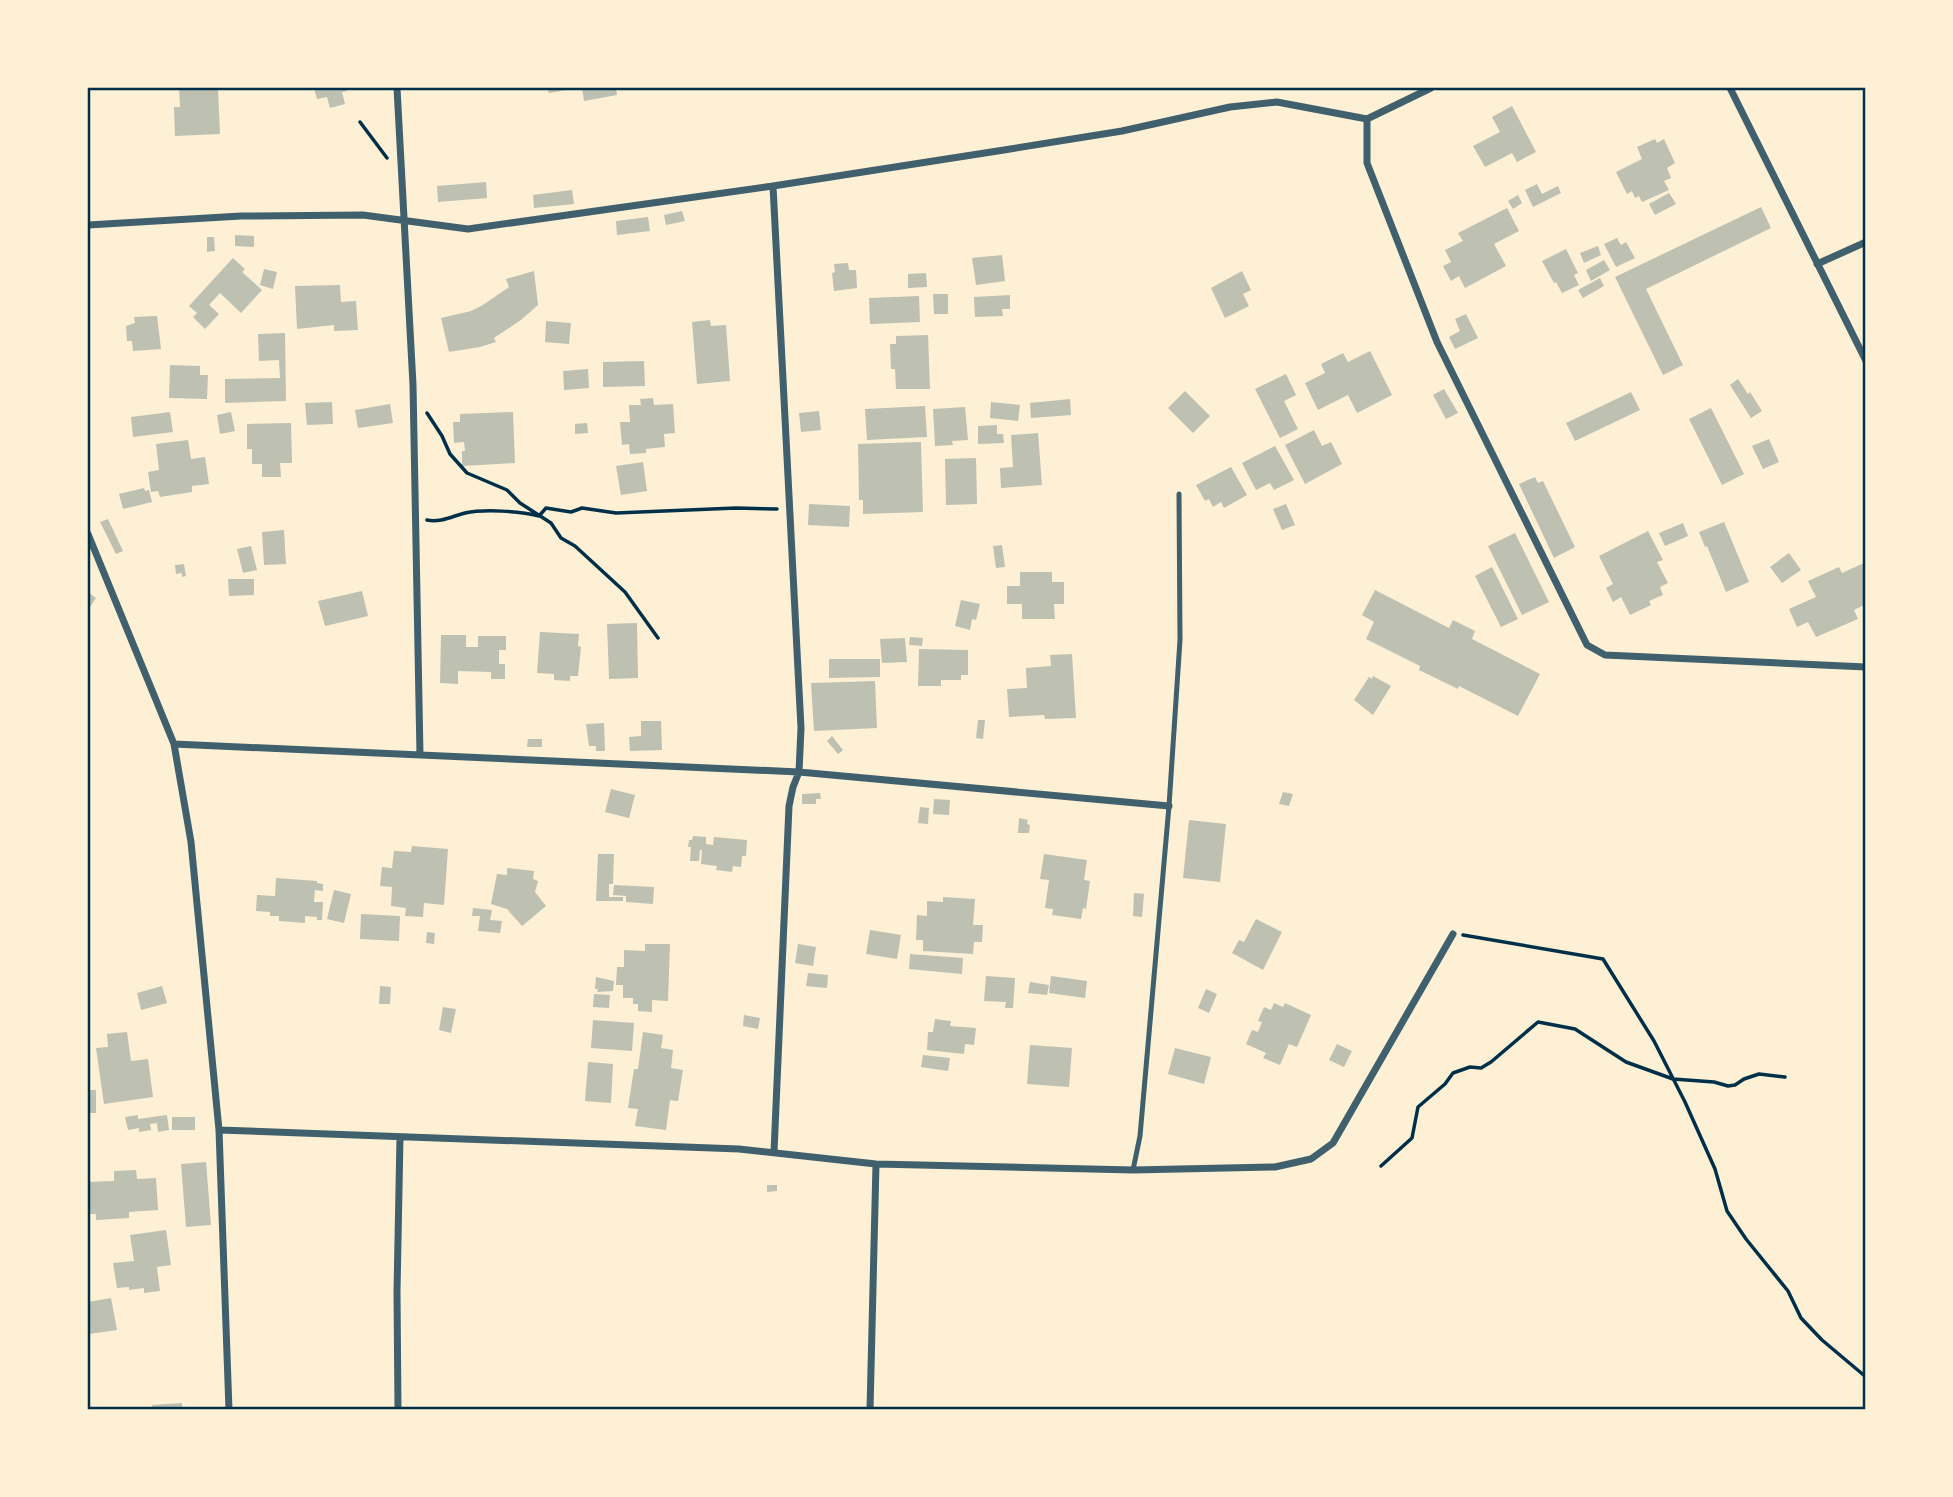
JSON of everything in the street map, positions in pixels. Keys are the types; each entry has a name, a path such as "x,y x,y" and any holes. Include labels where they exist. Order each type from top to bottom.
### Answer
{"street":[{"path":"397,88 413,385 420,755"},
{"path":"88,225 241,216 363,215 468,229 773,186 1122,131 1230,107 1277,102 1367,119 1431,88"},
{"path":"1730,88 1866,361"},
{"path":"1367,119 1367,163 1437,342 1587,645 1605,655 1866,667"},
{"path":"773,186 801,728 799,772 789,806 774,1152"},
{"path":"1817,264 1866,242"},
{"path":"88,534 174,744 191,842 219,1130 229,1409"},
{"path":"174,744 799,772 1169,806"},
{"path":"219,1130 739,1149 876,1164 1133,1170 1275,1167 1311,1159 1333,1143 1453,934"},
{"path":"398,1409 400,1137"},
{"path":"870,1409 876,1164"}],"lane":[{"path":"1133,1170 1140,1136 1169,806 1180,639 1179,494"}],"path":[{"path":"360,122 401,180"},
{"path":"424,407 450,454 467,473 508,490 520,503 551,523 561,538 575,546 625,592 658,638"},
{"path":"539,516 546,508 571,512 582,508 616,513 736,508 790,510"},
{"path":"415,515 430,522 467,513 524,512 539,516"},
{"path":"1453,934 1603,959 1654,1041 1673,1079 1715,1169 1727,1211 1745,1239 1788,1290 1801,1318 1822,1340 1866,1377"},
{"path":"1381,1166 1412,1138 1418,1107 1445,1084 1453,1073 1470,1067 1481,1068 1491,1062 1538,1021 1575,1029 1626,1062 1673,1079 1714,1082 1728,1086 1759,1074 1785,1077"}],"building":[{"path":"179,88 218,88 220,134 175,136 174,107 180,107"},
{"path":"314,88 347,88 347,91 342,92 345,104 330,108 327,97 317,99"},
{"path":"547,88 572,88 572,89 549,93"},
{"path":"582,88 616,88 617,95 584,101"},
{"path":"1512,106 1536,152 1517,162 1512,153 1485,167 1473,146 1500,132 1492,117"},
{"path":"1655,139 1657,143 1664,139 1675,163 1667,168 1671,178 1664,181 1669,190 1642,202 1639,196 1635,198 1632,191 1627,194 1616,172 1642,159 1637,147"},
{"path":"486,182 487,198 438,202 437,186"},
{"path":"1537,184 1542,194 1558,186 1561,193 1533,207 1525,190"},
{"path":"572,190 574,204 534,208 533,195"},
{"path":"1669,193 1676,204 1655,215 1649,204"},
{"path":"1518,195 1522,203 1513,209 1508,201"},
{"path":"1761,207 1771,228 1646,289 1683,365 1663,375 1615,277"},
{"path":"1507,208 1519,231 1494,244 1506,266 1465,288 1459,276 1451,281 1443,266 1451,262 1445,250 1463,241 1458,233"},
{"path":"682,211 685,221 666,225 664,215"},
{"path":"648,217 650,231 617,235 616,221"},
{"path":"235,235 254,236 254,247 235,246"},
{"path":"207,237 214,237 215,251 207,252"},
{"path":"1617,238 1621,245 1626,242 1635,258 1616,267 1604,244"},
{"path":"1598,246 1601,255 1584,263 1580,253"},
{"path":"1566,249 1578,273 1574,275 1579,285 1562,293 1542,261"},
{"path":"1002,255 1005,281 976,285 972,258"},
{"path":"233,258 245,269 242,272 262,290 241,313 220,293 209,305 219,314 205,329 193,317 197,313 189,306"},
{"path":"1604,260 1610,270 1591,281 1586,270"},
{"path":"848,263 849,270 856,270 857,288 834,291 834,264"},
{"path":"264,269 277,272 273,289 260,285"},
{"path":"534,271 538,305 494,338 496,342 449,352 441,318 471,311 483,305 509,287 506,279"},
{"path":"1242,271 1251,290 1243,294 1249,306 1225,318 1211,288"},
{"path":"926,273 927,287 908,288 908,274"},
{"path":"1600,278 1604,286 1583,298 1578,290"},
{"path":"340,285 341,302 356,301 358,330 334,331 334,325 297,329 295,286"},
{"path":"933,294 948,294 948,314 934,314"},
{"path":"1010,295 1010,309 1002,309 1003,316 975,317 974,297"},
{"path":"919,296 920,322 870,324 869,298"},
{"path":"1466,314 1478,338 1455,349 1449,337 1460,331 1455,319"},
{"path":"157,316 161,349 133,351 132,341 127,341 126,326 135,323 134,317"},
{"path":"710,320 711,326 726,325 730,381 697,384 692,322"},
{"path":"546,321 571,323 569,344 545,342"},
{"path":"285,333 286,401 225,403 225,379 280,378 279,360 259,361 258,334"},
{"path":"928,335 930,389 896,389 895,369 891,369 890,344 896,344 896,336"},
{"path":"1370,351 1392,395 1357,413 1348,395 1318,410 1305,383 1325,373 1321,364 1343,353 1348,362"},
{"path":"644,361 645,386 603,387 603,362"},
{"path":"170,365 200,366 200,375 208,375 207,399 169,398"},
{"path":"588,369 589,388 564,390 563,371"},
{"path":"1286,374 1296,395 1284,401 1298,429 1280,438 1255,389"},
{"path":"1738,379 1762,411 1751,418 1730,385"},
{"path":"1444,389 1458,413 1446,419 1433,395"},
{"path":"1185,391 1210,416 1193,433 1168,408"},
{"path":"1631,392 1640,410 1575,441 1566,423"},
{"path":"653,398 654,405 673,404 675,433 664,434 665,447 646,449 646,453 630,454 629,444 622,445 620,422 630,422 629,405 641,405 640,399"},
{"path":"1070,399 1071,415 1031,418 1030,403"},
{"path":"332,402 333,424 307,425 305,403"},
{"path":"991,402 1020,405 1018,421 990,418"},
{"path":"390,404 393,423 358,428 355,410"},
{"path":"925,406 927,437 867,440 865,409"},
{"path":"965,407 968,440 952,441 953,445 935,446 933,409"},
{"path":"1711,408 1744,474 1722,485 1689,419"},
{"path":"819,411 821,430 801,432 799,413"},
{"path":"170,412 173,432 133,437 131,417"},
{"path":"231,412 235,431 220,434 217,415"},
{"path":"513,412 515,463 462,466 464,442 454,443 453,422 460,422 460,414"},
{"path":"291,423 292,463 280,463 281,477 262,477 262,464 252,464 252,449 247,449 247,424"},
{"path":"587,423 588,433 575,434 575,424"},
{"path":"997,425 997,434 1003,434 1004,443 978,444 978,426"},
{"path":"1314,430 1322,446 1331,442 1342,464 1305,484 1285,445"},
{"path":"1038,433 1042,485 1001,488 1000,468 1013,467 1011,435"},
{"path":"1769,439 1779,462 1763,469 1752,446"},
{"path":"188,440 191,459 205,457 209,484 192,486 192,492 160,497 158,491 151,492 148,472 159,470 156,444"},
{"path":"921,442 923,512 863,514 863,500 859,500 858,444"},
{"path":"1275,446 1294,480 1274,490 1270,483 1256,490 1242,463"},
{"path":"976,458 977,504 946,505 945,459"},
{"path":"643,462 647,491 621,495 616,466"},
{"path":"1231,467 1247,495 1224,508 1221,502 1213,507 1209,499 1205,501 1196,485"},
{"path":"1535,477 1538,483 1543,481 1575,547 1554,558 1519,484"},
{"path":"144,488 145,491 149,490 152,502 123,509 119,494"},
{"path":"809,504 850,506 849,527 808,525"},
{"path":"1286,504 1295,525 1282,530 1273,509"},
{"path":"108,519 123,551 116,554 100,522"},
{"path":"1724,522 1749,582 1726,592 1699,532"},
{"path":"1683,523 1688,536 1665,546 1659,533"},
{"path":"284,530 286,564 264,565 262,532"},
{"path":"1648,531 1663,560 1657,562 1668,583 1660,587 1663,595 1649,601 1651,605 1630,615 1621,597 1613,602 1606,588 1613,584 1599,556"},
{"path":"1515,533 1549,602 1522,615 1488,546"},
{"path":"1002,545 1005,567 996,568 993,546"},
{"path":"251,546 257,570 243,573 237,549"},
{"path":"1789,553 1801,570 1782,583 1770,567"},
{"path":"1864,563 1866,604 1854,610 1858,619 1816,637 1808,622 1797,627 1789,609 1816,597 1808,581 1839,567 1842,573"},
{"path":"184,564 186,576 182,577 182,573 176,574 175,565"},
{"path":"1492,567 1518,619 1501,627 1475,576"},
{"path":"1020,572 1052,572 1052,582 1064,582 1064,604 1054,604 1055,619 1022,619 1022,604 1007,604 1007,586 1020,586"},
{"path":"228,579 254,579 254,595 229,596"},
{"path":"1375,590 1449,628 1453,620 1475,631 1472,639 1540,674 1518,716 1459,686 1458,689 1419,670 1420,666 1366,639 1374,622 1362,615"},
{"path":"362,591 368,616 325,626 318,601"},
{"path":"88,592 96,598 88,610"},
{"path":"961,600 980,604 970,630 955,626"},
{"path":"637,623 638,678 609,679 607,624"},
{"path":"540,632 579,634 578,646 581,647 578,676 570,676 570,681 554,680 554,674 537,673"},
{"path":"441,635 466,635 466,647 478,647 478,636 506,636 506,650 499,650 499,664 505,664 505,679 491,679 491,672 458,671 458,684 440,683"},
{"path":"910,637 923,638 922,646 909,645"},
{"path":"905,638 907,662 882,663 880,639"},
{"path":"919,649 968,650 968,675 961,675 961,680 941,680 941,686 918,686"},
{"path":"1072,654 1076,718 1045,719 1044,715 1009,717 1007,689 1027,688 1026,668 1051,666 1050,655"},
{"path":"829,659 880,659 880,677 829,678"},
{"path":"1373,676 1391,686 1373,715 1354,700 1369,677 1372,679"},
{"path":"875,681 877,728 814,731 811,683"},
{"path":"978,720 985,720 983,739 976,738"},
{"path":"641,721 661,721 662,750 630,751 629,737 641,736"},
{"path":"604,723 605,751 596,751 596,746 589,746 586,724"},
{"path":"832,736 843,750 838,754 827,741"},
{"path":"528,739 542,739 542,747 527,747"},
{"path":"611,789 635,795 629,818 605,812"},
{"path":"1283,792 1293,794 1289,806 1279,804"},
{"path":"820,793 821,799 816,799 816,804 802,804 802,794"},
{"path":"934,799 950,800 949,815 933,814"},
{"path":"920,807 929,808 928,824 918,823"},
{"path":"1019,818 1028,820 1029,833 1018,833"},
{"path":"1189,820 1226,824 1220,882 1183,878"},
{"path":"693,836 706,837 706,844 713,845 714,837 747,840 746,856 742,856 741,867 733,866 732,872 701,864 702,850 699,861 690,861 691,847 688,847"},
{"path":"412,846 448,849 444,905 424,903 423,917 405,916 406,908 391,906 392,887 380,886 382,867 392,868 394,851 411,852"},
{"path":"598,854 614,854 613,884 609,884 609,897 623,897 623,901 596,901"},
{"path":"1044,854 1087,860 1084,880 1090,881 1086,909 1083,908 1081,919 1052,915 1053,909 1045,908 1049,880 1040,879"},
{"path":"507,868 534,871 533,879 538,881 535,892 546,906 522,926 507,909 491,904 497,874 507,875"},
{"path":"276,878 317,881 323,884 323,891 315,890 314,902 323,902 322,920 305,916 305,923 279,921 279,916 270,916 270,912 256,911 257,895 275,896"},
{"path":"614,885 654,887 653,904 626,902 626,896 613,895"},
{"path":"334,890 351,894 344,923 327,919"},
{"path":"1134,893 1144,894 1142,917 1133,916"},
{"path":"943,897 975,899 973,925 983,925 982,942 974,942 973,954 923,951 923,940 916,940 917,915 927,916 927,901 943,902"},
{"path":"473,908 492,910 490,920 502,921 500,933 478,931 480,916 472,916"},
{"path":"361,914 400,916 399,941 360,939"},
{"path":"1256,919 1282,932 1263,970 1232,953 1239,940 1244,942"},
{"path":"870,930 901,935 897,959 866,954"},
{"path":"427,932 435,933 434,944 426,943"},
{"path":"645,944 670,944 668,1001 652,1000 652,1012 638,1011 638,1004 633,1004 633,998 623,998 623,985 616,985 617,967 624,967 624,950 645,951"},
{"path":"798,944 816,947 813,966 795,963"},
{"path":"910,954 963,958 962,974 909,969"},
{"path":"808,973 828,975 827,988 806,986"},
{"path":"986,976 1015,978 1013,1008 1005,1008 1006,1002 984,1001"},
{"path":"1051,976 1087,981 1085,998 1049,993"},
{"path":"596,977 614,981 613,991 597,992"},
{"path":"1030,982 1049,985 1047,995 1028,993"},
{"path":"162,986 167,1003 141,1010 137,993"},
{"path":"380,986 391,987 390,1004 379,1004"},
{"path":"1206,989 1217,994 1209,1013 1198,1008"},
{"path":"594,994 610,995 609,1008 593,1007"},
{"path":"1274,1003 1283,1007 1285,1003 1311,1015 1297,1047 1289,1044 1280,1065 1263,1058 1266,1053 1246,1044 1252,1030 1258,1032 1262,1022 1258,1021 1264,1007 1271,1010"},
{"path":"443,1007 456,1009 451,1033 439,1030"},
{"path":"744,1015 760,1018 758,1029 743,1026"},
{"path":"935,1019 951,1021 950,1026 976,1028 974,1045 965,1044 964,1054 927,1050 928,1032 933,1032"},
{"path":"593,1020 634,1023 632,1051 591,1048"},
{"path":"127,1032 131,1061 148,1059 153,1097 104,1104 96,1048 108,1047 107,1034"},
{"path":"643,1032 663,1035 661,1048 673,1050 671,1068 683,1070 678,1101 670,1100 666,1130 635,1126 638,1109 628,1108 634,1069 638,1069"},
{"path":"1337,1044 1352,1051 1344,1067 1329,1060"},
{"path":"1030,1045 1072,1048 1069,1087 1027,1084"},
{"path":"1175,1048 1211,1057 1204,1084 1168,1074"},
{"path":"923,1055 950,1058 948,1071 921,1067"},
{"path":"588,1062 613,1064 611,1103 585,1101"},
{"path":"88,1090 96,1090 96,1113 88,1113"},
{"path":"138,1115 138,1119 167,1115 169,1130 158,1132 157,1123 150,1124 151,1130 128,1130 125,1117"},
{"path":"172,1117 195,1117 195,1130 172,1130"},
{"path":"206,1162 211,1225 186,1227 181,1164"},
{"path":"136,1170 137,1179 156,1178 158,1210 129,1212 129,1218 96,1220 96,1214 88,1214 88,1182 114,1181 114,1171"},
{"path":"767,1185 777,1185 777,1191 767,1192"},
{"path":"166,1230 171,1265 157,1267 160,1291 144,1293 144,1288 117,1288 113,1263 134,1261 130,1235"},
{"path":"111,1298 117,1330 89,1334 88,1302"},
{"path":"182,1403 182,1410 153,1410 152,1405"}]}
